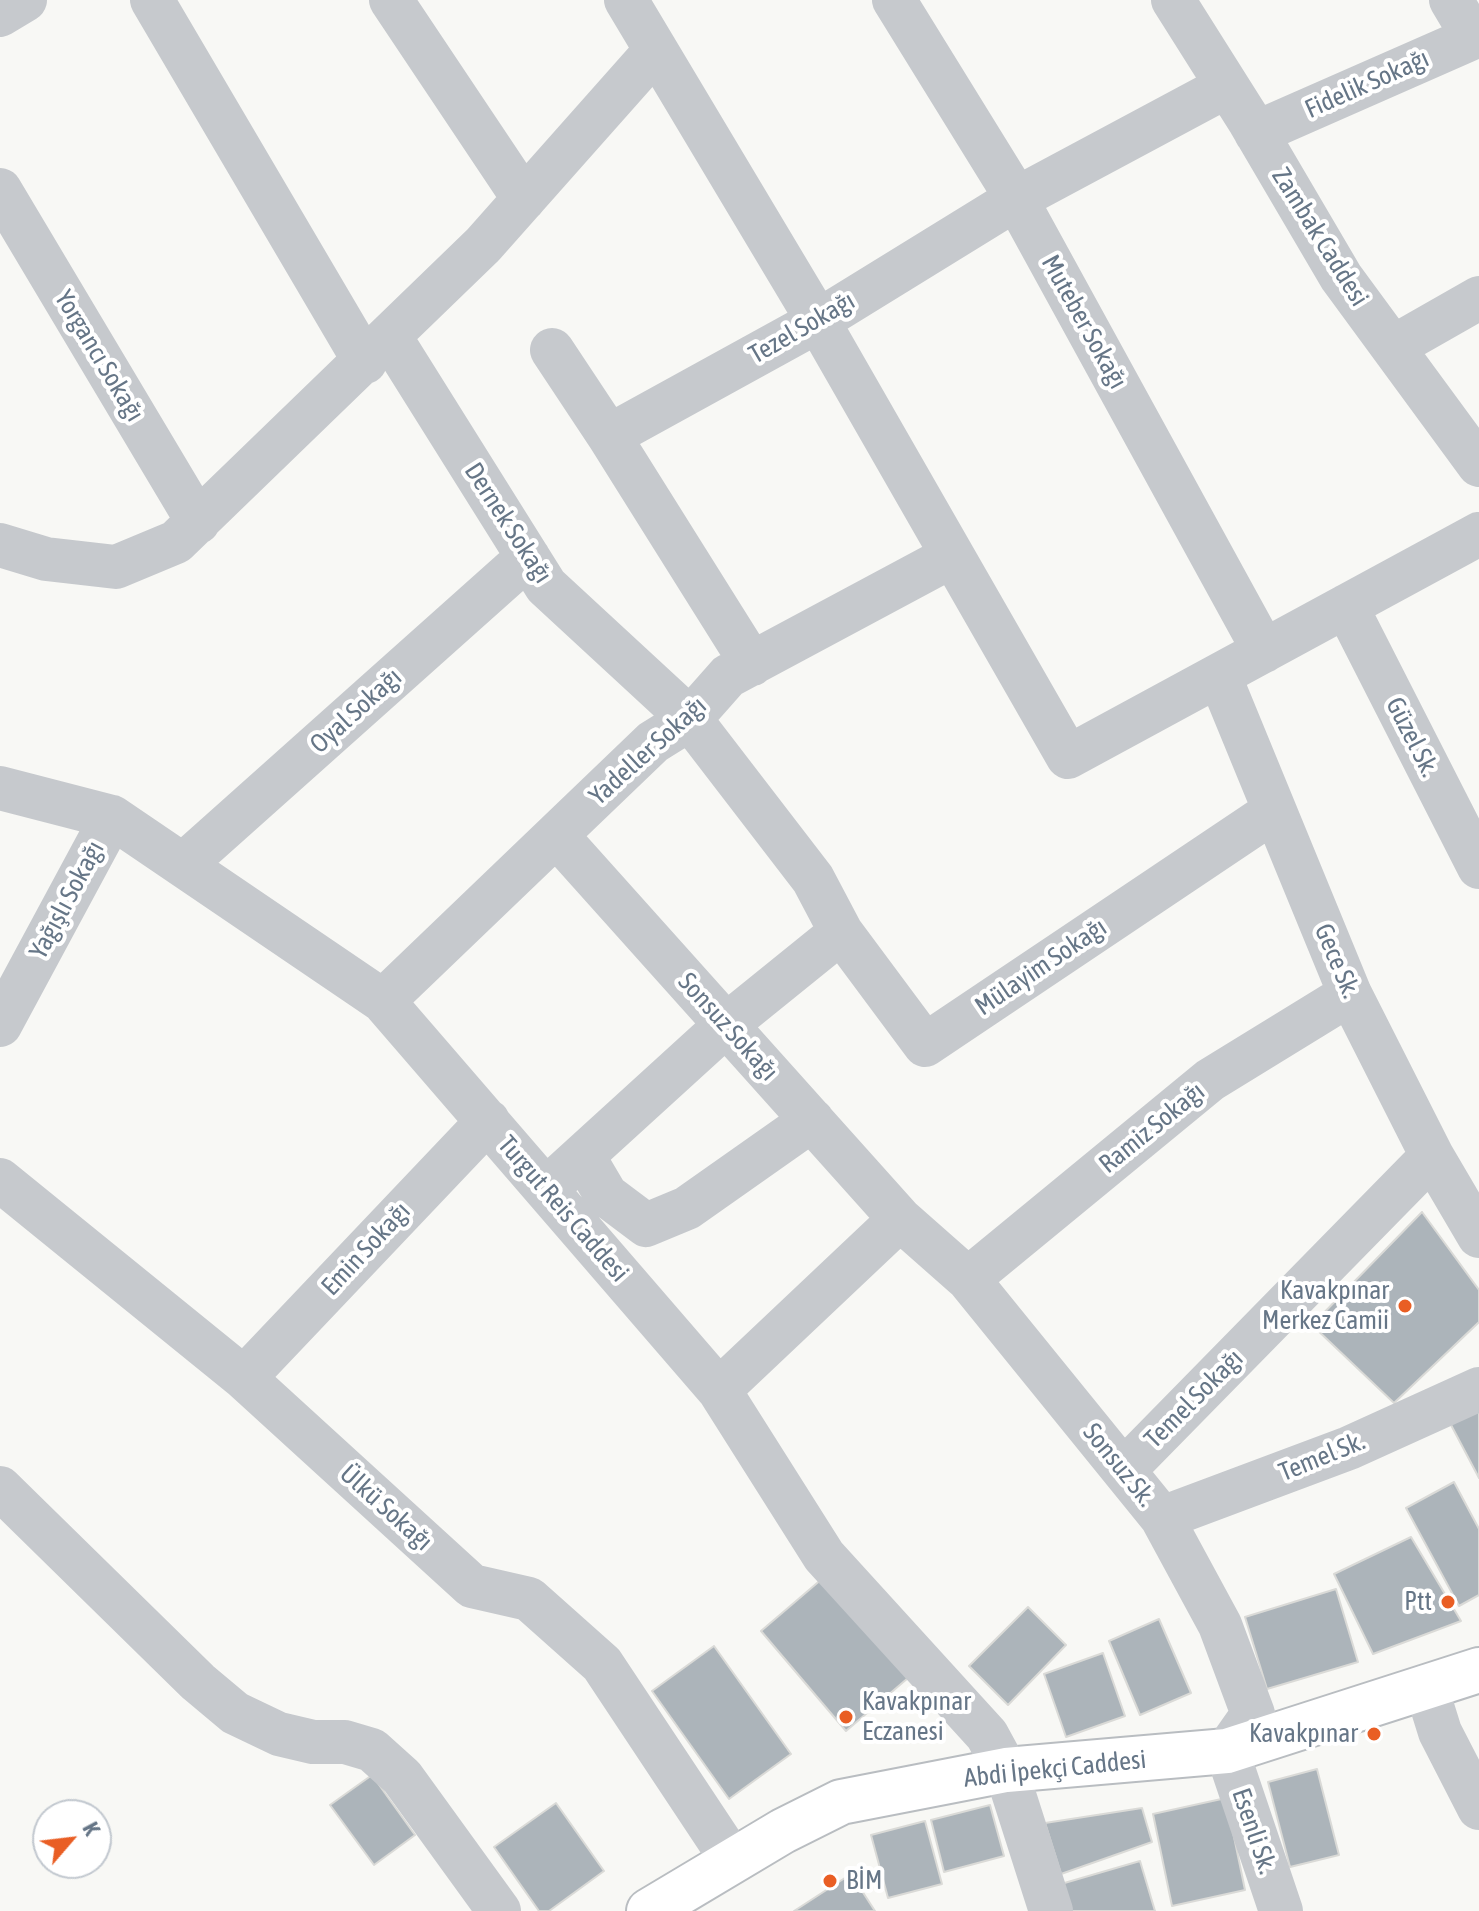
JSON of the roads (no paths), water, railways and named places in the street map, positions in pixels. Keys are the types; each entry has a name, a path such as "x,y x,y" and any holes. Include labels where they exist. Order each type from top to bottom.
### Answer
{"main road":[{"name":"Abdi İpekçi Caddesi","path":"649,1911 732,1860 841,1802 1006,1770 1227,1751 1479,1670"}],"street":[{"path":"0,15 25,0"},
{"name":"Dernek Sokağı","path":"152,0 377,349 546,586 690,719 813,879 841,932"},
{"path":"391,0 524,199"},
{"name":"Muteber Sokağı","path":"894,0 1016,199 1264,651"},
{"name":"Zambak Caddesi","path":"1173,0 1341,277 1479,465"},
{"path":"1451,0 1476,36"},
{"path":"632,2 656,50 818,321 1068,757 1479,534"},
{"name":"Fidelik Sokağı","path":"1256,133 1476,36"},
{"path":"0,545 46,559 116,567 176,542 483,245 656,50"},
{"name":"Tezel Sokağı","path":"609,436 818,321 1016,199 1227,86"},
{"name":"Yorgancı Sokağı","path":"0,190 198,522"},
{"path":"1393,347 1479,298"},
{"path":"552,350 752,664"},
{"name":"Yadeller Sokağı","path":"383,1001 653,742 690,719 728,676 952,556"},
{"name":"Oyal Sokağı","path":"183,865 528,557"},
{"name":"Güzel Sk.","path":"1346,606 1479,867"},
{"name":"Gece Sk.","path":"1219,675 1350,994 1432,1156 1479,1236"},
{"name":"Turgut Reis Caddesi","path":"0,788 112,817 383,1001 719,1390 824,1556 987,1735 1006,1770 1051,1911"},
{"name":"Mülayim Sokağı","path":"841,932 925,1045 1274,811"},
{"name":"Yağışlı Sokağı","path":"0,1025 112,817"},
{"name":"Sonsuz Sokağı","path":"556,835 900,1219"},
{"path":"546,1189 726,1025 841,932"},
{"name":"Ramiz Sokağı","path":"968,1279 1210,1080 1350,994"},
{"path":"583,1156 606,1195 646,1225 687,1208 812,1120"},
{"name":"Emin Sokağı","path":"244,1378 488,1121"},
{"name":"Temel Sokağı","path":"1124,1470 1432,1156"},
{"name":"Ülkü Sokağı","path":"0,1180 244,1378 472,1586 529,1599 602,1664 732,1860"},
{"path":"719,1390 900,1219"},
{"name":"Sonsuz Sk.","path":"900,1219 968,1279 1162,1518 1220,1625 1253,1714 1227,1751"},
{"name":"Temel Sk.","path":"1162,1518 1349,1448 1479,1389"},
{"path":"0,1488 198,1682 235,1713 279,1734 313,1742 345,1742 372,1750 402,1777 499,1911"},
{"path":"1426,1687 1440,1732 1479,1808"},
{"name":"Esenli Sk.","path":"1227,1751 1281,1911"}],"place":[{"name":"Kavakpınar Merkez Camii","path":"1405,1306"},
{"name":"Ptt","path":"1448,1602"},
{"name":"Kavakpınar Eczanesi","path":"846,1717"},
{"name":"Kavakpınar","path":"1374,1734"},
{"name":"BİM","path":"830,1881"}]}
